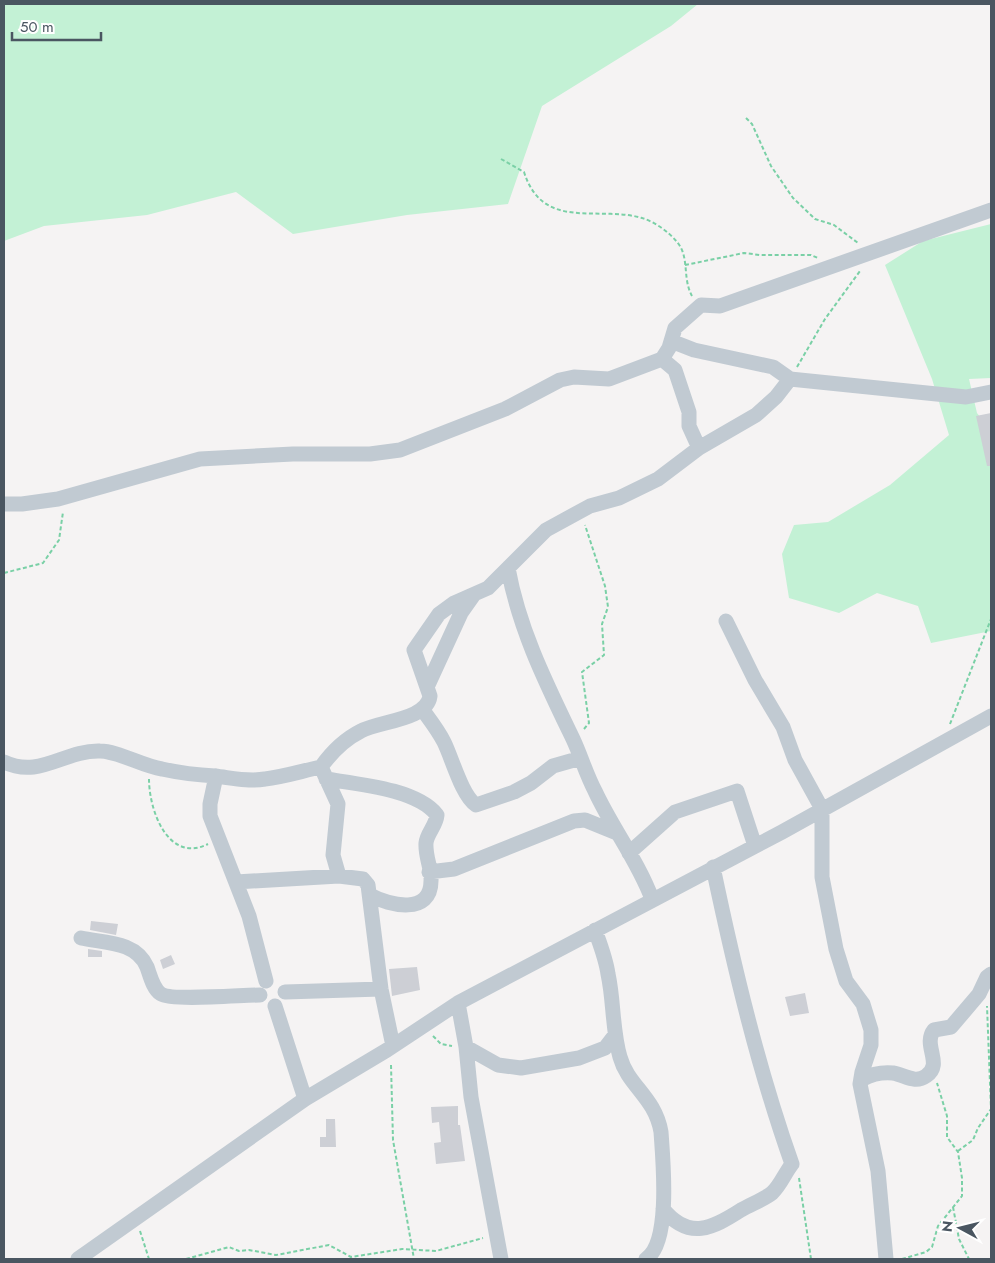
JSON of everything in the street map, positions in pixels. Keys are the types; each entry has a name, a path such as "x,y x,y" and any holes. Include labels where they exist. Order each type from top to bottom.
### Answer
{"street":[{"path":"4,504 22,504 69,496 200,460 293,454 370,454 400,450 505,409 560,380 574,377 609,379 662,359 671,341 674,328 701,305 720,306 991,210"},
{"path":"671,341 694,350 774,367 790,379 966,397 991,392"},
{"path":"662,359 675,370 689,412 689,426 699,448"},
{"path":"323,773 348,738 363,730 407,717 422,709 429,700 427,686 414,654 416,647 439,614 454,604 488,588 546,530 581,511 643,487 681,464 699,448 756,415 776,397 790,379"},
{"path":"508,568 511,589 532,654 580,754 594,790 645,880 652,899"},
{"path":"427,686 461,613 474,594"},
{"path":"726,621 755,680 783,727 795,760 822,809 822,877 833,934 846,982 863,1004 871,1030 871,1045 860,1084 879,1178 886,1259"},
{"path":"422,709 444,743 463,786 472,802 476,805 514,792 531,783 552,766 580,754"},
{"path":"78,1259 305,1099 424,1027 458,1004 652,899 755,846 991,716"},
{"path":"4,762 19,767 37,768 78,754 100,751 116,754 149,767 244,780 264,780 323,773 395,792 434,811 437,815 436,821 427,840 429,872 432,879 429,893 420,903 408,905 389,903 370,895"},
{"path":"323,773 338,804 333,855 339,876"},
{"path":"216,776 210,816 249,916 266,981"},
{"path":"629,853 675,812 737,791 755,846"},
{"path":"429,872 454,869 574,821 590,821 617,833"},
{"path":"663,1209 670,1218 687,1226 699,1228 713,1227 773,1192 792,1164 751,1027 713,867"},
{"path":"236,882 339,876 363,879 368,885 370,895 390,1048"},
{"path":"595,930 608,972 615,1035 620,1058 626,1070 652,1104 659,1120 662,1152 663,1209 660,1239 656,1250 646,1259"},
{"path":"80,938 117,945 137,952 146,964 157,991 162,995 185,997 260,995"},
{"path":"860,1084 862,1079 879,1073 893,1073 913,1080 923,1078 932,1070 934,1059 930,1044 931,1033 938,1029 950,1027 979,994 987,977 991,974"},
{"path":"275,1006 263,1002 260,995 261,985 266,981 278,981 285,992"},
{"path":"285,992 381,989"},
{"path":"275,1006 281,1002 285,992"},
{"path":"458,1004 466,1047 472,1106 501,1259"},
{"path":"275,1006 305,1099"},
{"path":"466,1047 498,1065 520,1068 580,1058 605,1048 615,1035"}],"path":[{"path":"746,118 756,132 771,166 803,210 815,219 834,225 870,252"},
{"path":"501,159 524,172 528,187 537,198 555,209 643,218 666,231 678,243 684,254 688,289 693,299 701,305"},
{"path":"685,265 744,253 760,255 811,255 837,264"},
{"path":"790,379 825,319 864,267"},
{"path":"4,573 43,562 48,557 59,540 60,520 69,496"},
{"path":"580,754 581,733 589,723 582,672 604,655 602,624 608,607 605,586 581,511"},
{"path":"944,741 962,689 970,676 991,619"},
{"path":"149,767 149,796 152,808 159,822 178,847 187,850 200,848 218,837"},
{"path":"958,1152 973,1140 991,1110 986,1006"},
{"path":"424,1027 441,1044 466,1047"},
{"path":"390,1048 390,1110 393,1140 414,1250 414,1259"},
{"path":"902,1259 926,1252 932,1248 938,1226 962,1196 962,1178 958,1152 947,1137 947,1116 932,1070"},
{"path":"792,1164 798,1171 811,1259"},
{"path":"953,1207 959,1239 969,1259"},
{"path":"137,1219 149,1259"},
{"path":"186,1259 229,1247 239,1251 249,1250 276,1255 329,1245 351,1257 402,1249 436,1251 477,1241 496,1232"}],"green space":[{"path":"4,4 698,4 671,26 542,106 508,204 407,215 293,234 236,192 147,215 44,226 4,241"},
{"path":"991,224 991,378 969,379 977,413 991,431 991,631 931,643 918,606 877,593 839,613 789,598 782,554 794,525 828,522 890,485 949,435 932,379 885,265 923,241"}],"building":[{"path":"991,413 991,466 987,466 976,416"},
{"path":"91,921 118,924 116,935 90,930"},
{"path":"88,949 102,951 102,957 88,957"},
{"path":"171,955 175,964 163,969 160,960"},
{"path":"417,967 420,990 392,996 389,969"},
{"path":"805,993 809,1013 790,1016 785,997"},
{"path":"458,1106 458,1125 460,1125 465,1161 436,1164 434,1143 441,1142 439,1122 432,1123 431,1107"},
{"path":"326,1119 335,1119 336,1147 320,1147 320,1137 326,1137"}]}
